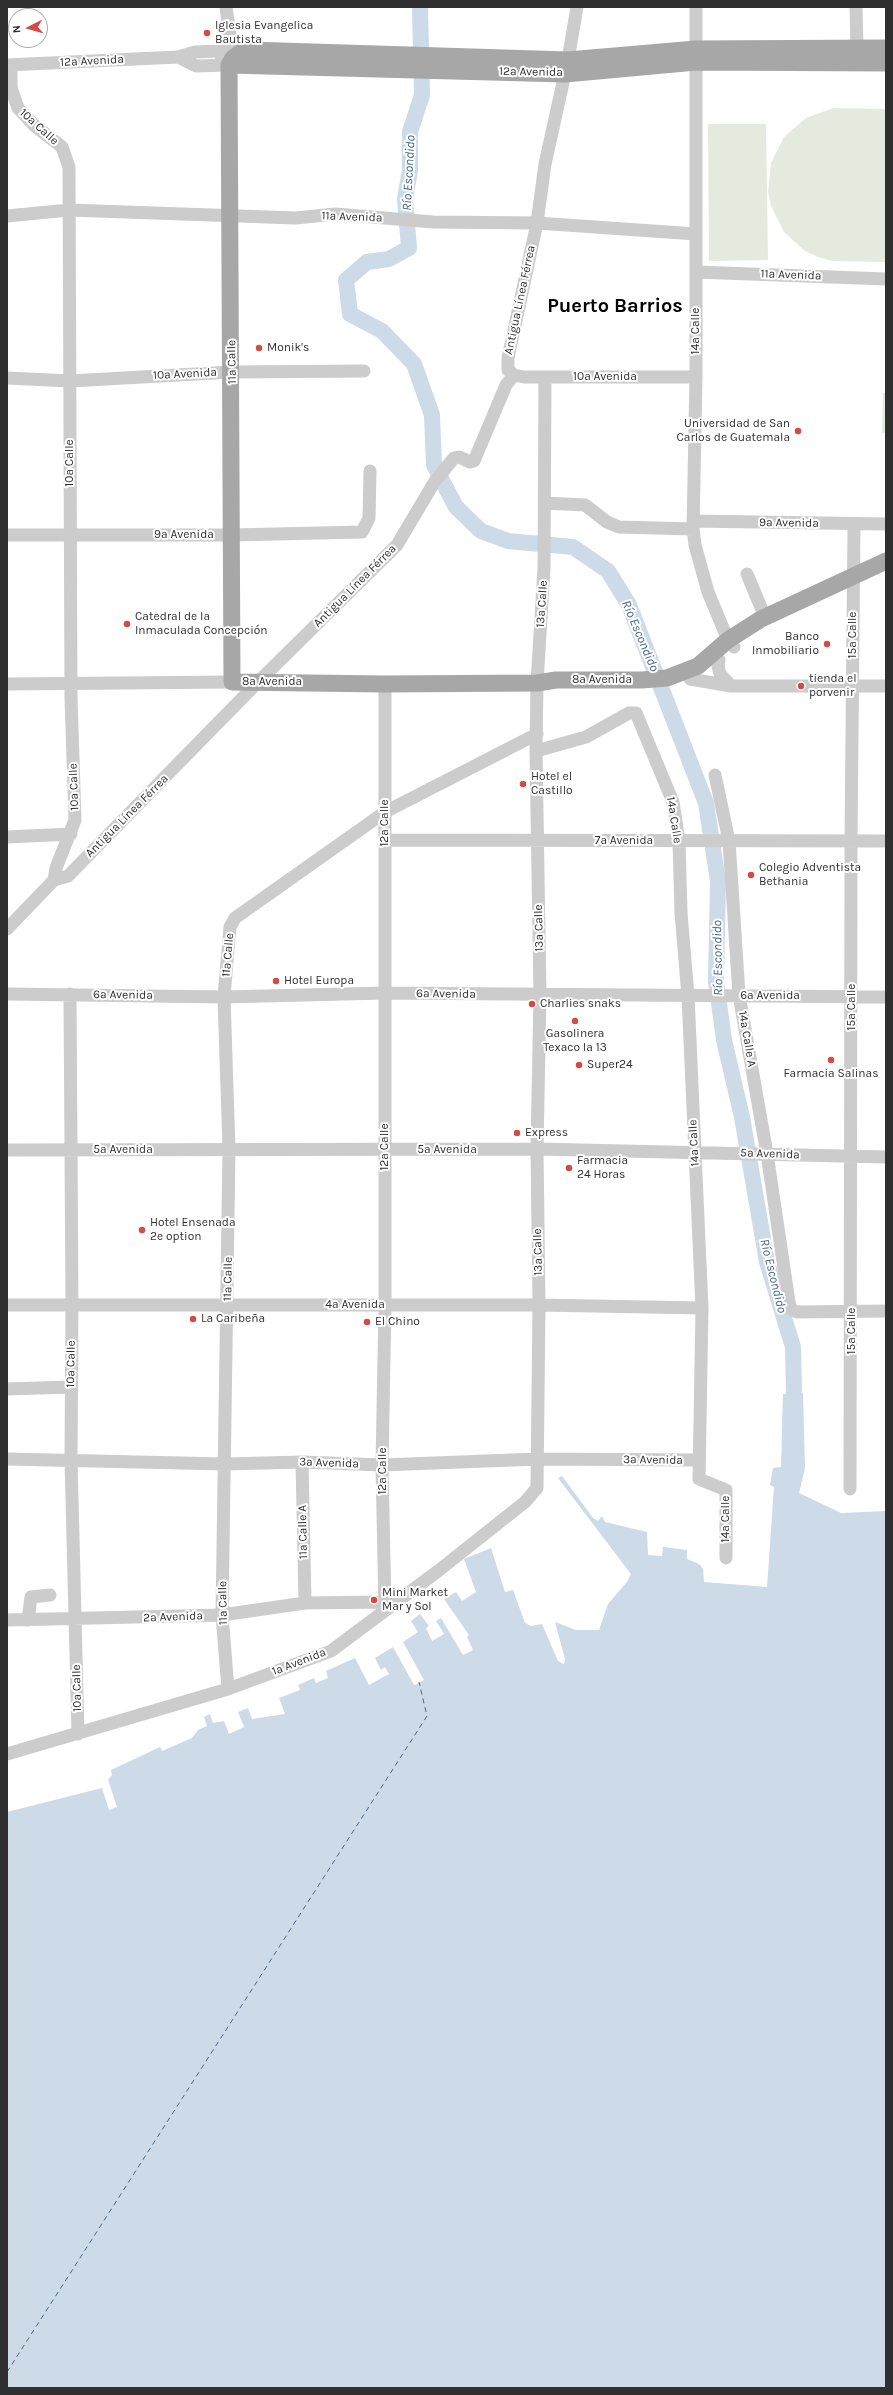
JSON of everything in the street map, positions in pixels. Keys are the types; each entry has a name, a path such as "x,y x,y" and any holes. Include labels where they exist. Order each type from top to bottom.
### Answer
{"main road":[{"name":"12a Avenida","path":"231,58 566,67 696,56 857,48 886,48"},
{"name":"12a Avenida","path":"696,56 886,63"},
{"name":"11a Calle","path":"231,58 230,216 232,372 232,682"},
{"path":"731,643 764,629 854,582 886,561"},
{"path":"731,643 765,617 854,582 886,573"},
{"name":"8a Avenida","path":"232,682 259,681 385,684 537,683 556,680 637,684 668,682 690,679 702,673 720,660 731,643"},
{"name":"8a Avenida","path":"668,682 698,666 731,643"}],"street":[{"name":"11a Calle","path":"226,7 231,58"},
{"name":"Antigua Línea Férrea","path":"7,929 54,880 68,876 259,681 397,545 439,477 454,458 459,457 470,462 474,461 506,385 514,375 508,370 508,358 537,223 548,143 566,67 577,7"},
{"name":"14a Calle","path":"696,7 696,377 693,525 695,545 708,592 731,643"},
{"path":"856,7 857,48"},
{"name":"12a Avenida","path":"9,65 178,57 195,52 231,58"},
{"name":"12a Avenida","path":"178,57 196,66 231,58"},
{"name":"10a Calle","path":"9,65 11,88 18,108 35,126 62,147 69,167 71,682 75,820 71,834 56,868 54,880"},
{"name":"11a Avenida","path":"7,216 69,210 296,218 335,214 412,220 537,223 696,234"},
{"name":"11a Avenida","path":"696,272 886,279"},
{"name":"10a Avenida","path":"7,378 70,381 232,372 364,371"},
{"name":"10a Avenida","path":"514,375 545,377 696,377"},
{"name":"13a Calle","path":"538,1479 539,1305 537,1149 540,995 536,841 536,751 537,683 544,569 545,377"},
{"name":"9a Avenida","path":"7,535 362,532 369,518 370,471"},
{"name":"9a Avenida","path":"544,506 585,505 607,522 619,527 886,524"},
{"name":"15a Calle","path":"850,1489 852,1312 851,840 854,525"},
{"path":"747,574 765,617"},
{"path":"720,660 718,666 720,674 731,686"},
{"name":"8a Avenida","path":"690,679 731,686 886,686"},
{"name":"8a Avenida","path":"7,684 71,682 232,682"},
{"name":"12a Calle","path":"385,684 385,1305 382,1464 385,1606"},
{"name":"14a Calle","path":"536,751 586,737 633,712 638,715 669,789 679,841 681,913 692,996 694,1153 702,1308 699,1479 726,1490 726,1558"},
{"path":"385,812 537,734"},
{"name":"14a Calle A","path":"715,775 726,841 738,996 762,1154 789,1302 791,1309 797,1312 852,1312"},
{"name":"11a Calle","path":"228,1689 222,1615 229,1149 224,997 229,934 235,918 385,812"},
{"path":"7,837 71,834"},
{"name":"7a Avenida","path":"385,840 886,841"},
{"name":"6a Avenida","path":"7,994 224,997 385,993 886,997"},
{"name":"10a Calle","path":"70,994 72,1305 70,1387 78,1734"},
{"name":"5a Avenida","path":"7,1150 229,1149 385,1151 537,1149 694,1153 724,1152 886,1157"},
{"name":"4a Avenida","path":"7,1305 539,1305 702,1308"},
{"path":"852,1312 886,1311"},
{"path":"7,1389 70,1387"},
{"name":"3a Avenida","path":"7,1459 71,1459 225,1464 302,1462 382,1464 538,1459 699,1460"},
{"name":"11a Calle A","path":"302,1462 305,1603"},
{"name":"1a Avenida","path":"7,1754 228,1689 330,1650 385,1606 438,1572 526,1502 536,1488 538,1479"},
{"path":"28,1620 31,1597 50,1596"},
{"name":"2a Avenida","path":"7,1620 75,1620 222,1615 305,1603 385,1606"}],"shaded area":[{"path":"833,108 886,109 886,262 832,261 805,251 784,232 771,206 768,192 771,163 784,137 806,118"},
{"path":"708,124 766,124 768,260 709,261"},
{"path":"883,393 886,393 886,433 882,433"}],"water":[{"path":"803,1393 805,1468 799,1493 841,1513 886,1511 886,2388 7,2388 7,1812 102,1788 109,1810 117,1807 108,1780 112,1775 111,1770 160,1747 162,1751 192,1738 198,1730 207,1726 204,1717 210,1714 213,1723 224,1721 229,1734 244,1727 238,1712 248,1708 252,1719 285,1714 279,1698 300,1690 298,1685 314,1678 316,1683 328,1678 326,1671 355,1658 369,1685 389,1674 385,1667 381,1670 375,1658 393,1647 415,1685 424,1680 403,1642 418,1632 411,1621 420,1614 429,1626 426,1628 432,1641 444,1634 436,1621 441,1618 463,1655 473,1650 467,1637 469,1635 444,1599 456,1592 462,1601 476,1592 464,1559 491,1548 505,1592 513,1590 525,1623 531,1626 542,1624 558,1661 564,1664 565,1659 555,1622 576,1630 599,1630 608,1604 627,1582 631,1574 558,1478 562,1476 593,1518 598,1521 602,1516 605,1522 647,1532 648,1555 662,1556 663,1547 687,1550 687,1559 699,1564 703,1569 704,1582 767,1587 774,1487 770,1485 773,1468 781,1467 783,1394"}],"pier":[{"path":"392,1645 395,1646 415,1682 421,1681 414,1685"}],"waterway":[{"name":"Río Escondido","path":"420,7 422,95 410,132 410,170 405,199 409,248 389,259 367,262 346,280 350,314 382,331 414,364 432,415 434,465 456,507 481,531 508,541 573,547 608,571 629,605 706,803 718,881 716,981 724,1040 742,1117 767,1262 793,1347 794,1394"}],"ferry route":[{"path":"7,2372 427,1716 419,1682"}],"place":[{"name":"Iglesia Evangelica Bautista","path":"207,33"},
{"name":"Monik's","path":"259,348"},
{"name":"Universidad de San Carlos de Guatemala","path":"798,431"},
{"name":"Catedral de la Inmaculada Concepción","path":"127,624"},
{"name":"Banco Inmobiliario","path":"827,644"},
{"name":"tienda el porvenir","path":"801,686"},
{"name":"Hotel el Castillo","path":"523,784"},
{"name":"Colegio Adventista Bethania","path":"751,875"},
{"name":"Hotel Europa","path":"276,981"},
{"name":"Charlies snaks","path":"532,1004"},
{"name":"Gasolinera Texaco la 13","path":"575,1021"},
{"name":"Farmacia Salinas","path":"831,1060"},
{"name":"Super24","path":"579,1065"},
{"name":"Express","path":"517,1133"},
{"name":"Farmacia 24 Horas","path":"569,1168"},
{"name":"Hotel Ensenada 2e option","path":"142,1230"},
{"name":"La Caribeña","path":"193,1319"},
{"name":"El Chino","path":"367,1322"},
{"name":"Mini Market Mar y Sol","path":"374,1600"}],"district":[{"name":"Puerto Barrios","path":"615,306"}]}
